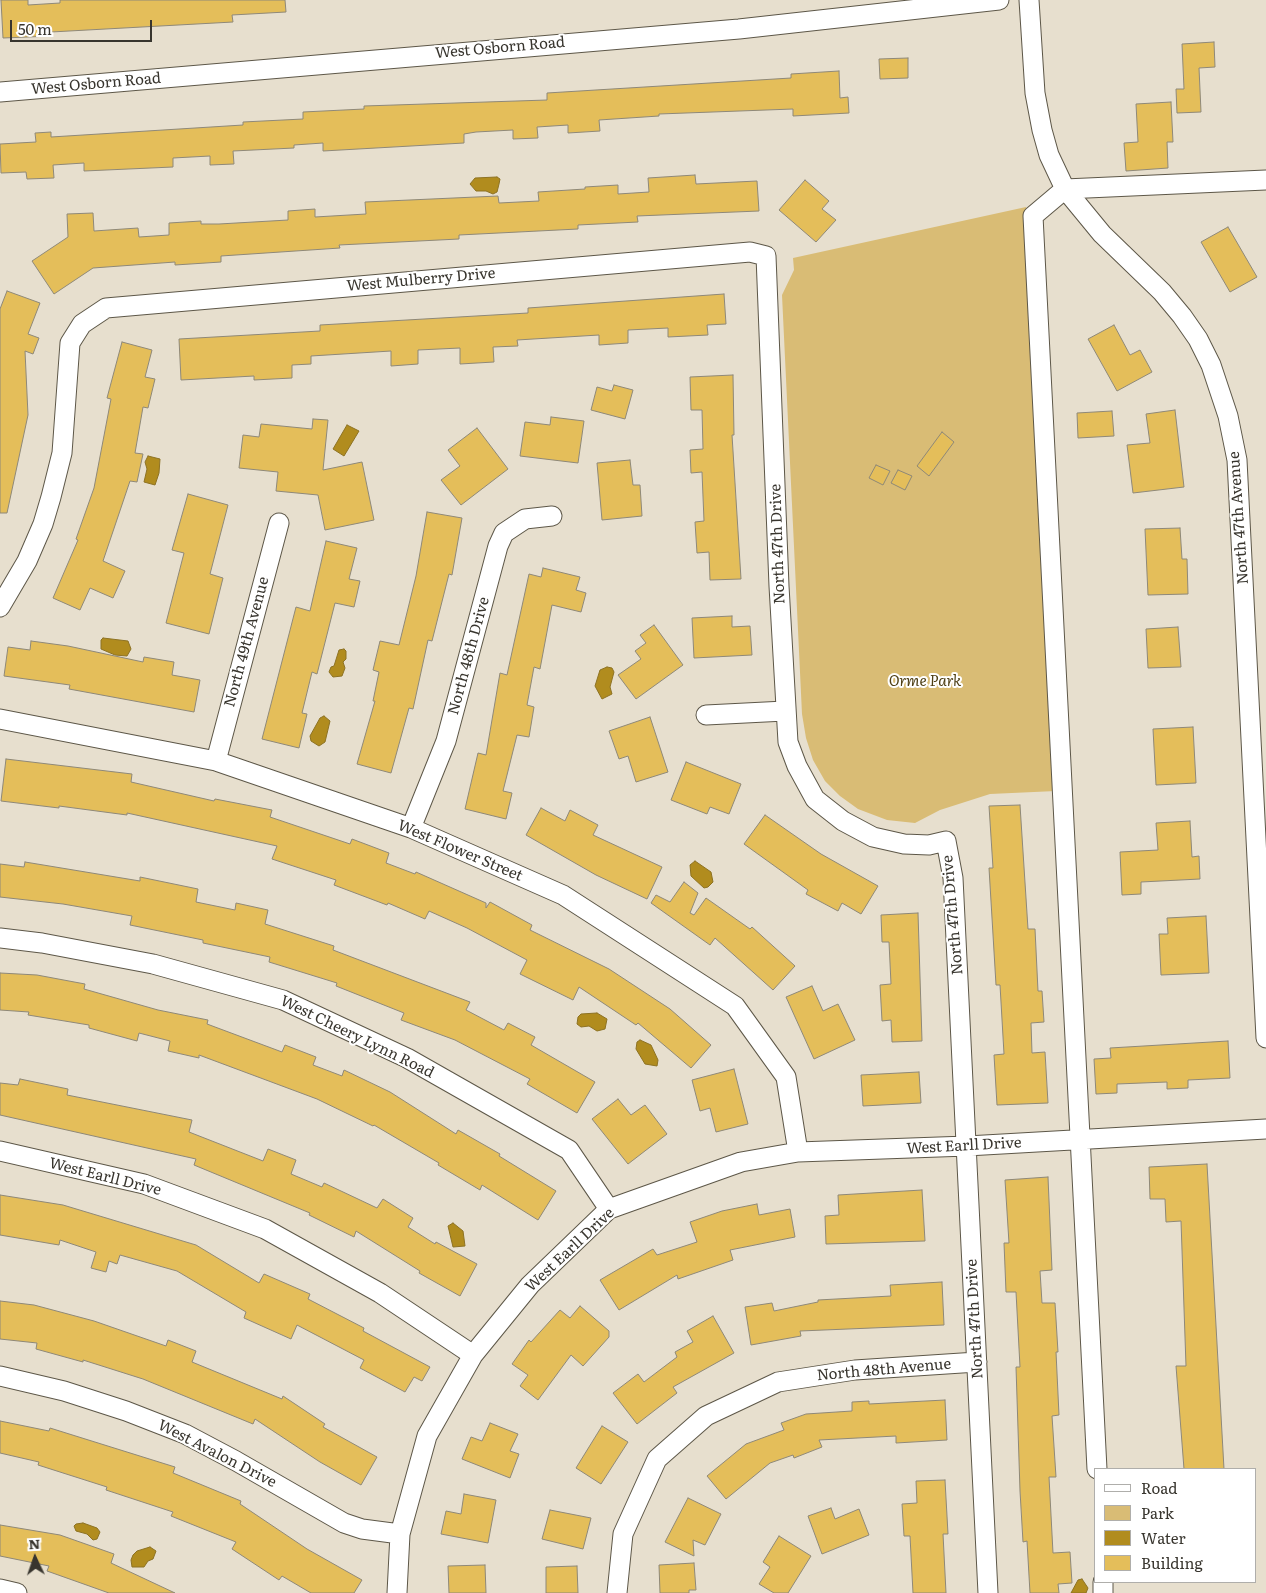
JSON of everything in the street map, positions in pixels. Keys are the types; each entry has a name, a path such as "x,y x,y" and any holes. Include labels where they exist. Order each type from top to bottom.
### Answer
{"street":[{"name":"West Osborn Road","path":"0,92 740,29 999,0"},
{"name":"North 47th Avenue","path":"1029,0 1035,93 1042,130 1049,155 1065,189 1102,234 1162,292 1182,316 1198,339 1210,365 1228,416 1238,460 1266,1038"},
{"path":"1097,1468 1082,1139 1033,216 1065,189 1266,180"},
{"name":"West Mulberry Drive","path":"0,607 27,561 43,524 51,497 62,453 70,343 82,324 106,308 750,252 766,256"},
{"name":"North 47th Drive","path":"766,256 785,711 788,742 797,766 815,799 843,821 872,837 929,845 946,841 953,878 988,1593"},
{"name":"North 48th Drive","path":"412,828 446,741 498,546 504,533 524,518 552,516"},
{"name":"North 49th Avenue","path":"216,761 279,523"},
{"path":"706,715 785,711"},
{"name":"West Flower Street","path":"0,719 216,761 412,828 563,896 735,1006 786,1077 798,1152"},
{"name":"West Cheery Lynn Road","path":"0,938 42,943 153,964 283,1000 407,1058 569,1150 609,1210"},
{"name":"West Earll Drive","path":"0,1151 144,1184 265,1229 380,1293 473,1354 530,1285 609,1210 742,1162 798,1152 967,1146 1266,1129"},
{"path":"397,1593 400,1534 427,1436 473,1354"},
{"name":"North 48th Avenue","path":"617,1593 623,1534 657,1459 706,1416 778,1382 855,1370 977,1362"},
{"name":"West Avalon Drive","path":"0,1376 64,1391 117,1408 185,1434 236,1461 344,1524 362,1530 400,1534"},
{"path":"0,1589 17,1593"}],"green space":[{"name":"Orme Park","path":"1026,207 1056,791 990,794 940,810 915,823 887,820 858,809 840,796 825,781 813,760 806,738 802,714 782,295 794,270 793,258"}],"water":[{"path":"497,177 500,179 499,184 497,192 493,194 486,191 476,191 470,184 475,178"},
{"path":"347,425 359,431 344,456 333,449"},
{"path":"148,456 160,459 159,473 155,485 144,482 147,469 145,462"},
{"path":"103,638 128,641 131,649 127,656 115,655 101,649 101,640"},
{"path":"344,649 346,651 346,659 343,662 345,668 342,676 333,677 329,672 331,667 334,666 339,650"},
{"path":"607,667 612,668 614,672 610,687 612,694 602,699 595,686 600,670"},
{"path":"324,716 330,721 325,742 319,746 311,741 310,736 320,718"},
{"path":"695,861 711,872 713,882 708,887 704,888 691,876 690,865"},
{"path":"597,1013 607,1019 605,1029 597,1031 589,1026 581,1027 577,1024 578,1017 581,1014"},
{"path":"640,1040 651,1045 658,1060 657,1066 645,1064 636,1049 637,1042"},
{"path":"453,1223 463,1231 465,1246 453,1247 448,1226"},
{"path":"83,1523 97,1528 100,1532 97,1539 93,1540 87,1534 76,1531 74,1526"},
{"path":"150,1547 156,1551 153,1559 148,1561 144,1567 132,1567 131,1560 133,1555 137,1551"},
{"path":"1082,1579 1088,1588 1086,1593 1071,1593 1078,1580"}],"building":[{"path":"1,0 28,0 28,5 60,3 60,0 285,0 286,12 232,15 233,22 51,32 52,36 3,38"},
{"path":"1214,42 1215,67 1199,68 1201,112 1177,113 1176,89 1184,89 1182,44"},
{"path":"908,58 908,78 880,79 879,59"},
{"path":"839,71 840,98 848,97 849,113 793,116 793,109 659,114 659,116 599,120 600,131 568,133 568,125 537,127 538,138 513,139 513,130 476,132 464,134 464,143 323,151 323,143 294,145 294,148 233,151 234,164 210,165 210,156 173,158 173,167 84,171 84,163 53,165 54,178 27,179 26,172 1,173 0,144 36,142 35,133 51,132 51,137 243,125 243,122 303,119 303,112 364,109 364,106 547,100 547,93 791,78 791,74"},
{"path":"1171,102 1173,142 1167,142 1168,168 1126,171 1124,143 1138,142 1136,104"},
{"path":"695,175 696,184 757,181 759,211 637,216 638,222 578,225 578,229 459,235 459,239 339,245 340,248 221,256 221,262 175,265 175,262 93,268 54,294 32,261 68,237 67,214 93,213 94,231 138,228 139,237 169,235 169,223 201,221 201,224 219,224 288,220 288,211 315,209 315,217 366,214 365,202 498,196 499,203 539,201 538,192 618,185 618,194 649,192 648,178"},
{"path":"805,180 829,201 822,209 836,220 816,242 779,210"},
{"path":"1228,227 1257,277 1230,292 1201,242"},
{"path":"7,291 40,303 28,334 39,338 33,354 25,351 28,415 7,513 0,513 0,309"},
{"path":"724,294 726,324 707,325 708,335 668,337 668,328 628,330 628,343 599,345 599,335 517,340 518,346 493,347 494,362 460,364 460,348 418,350 418,364 391,366 391,351 311,356 311,364 292,365 292,378 254,380 254,376 181,380 179,339 320,331 320,325 528,313 528,308"},
{"path":"1114,325 1130,355 1140,350 1152,372 1117,391 1088,339"},
{"path":"122,342 152,350 145,377 155,379 148,408 143,407 135,453 143,454 137,482 130,481 103,561 125,571 113,598 90,588 80,610 53,598 78,540 76,539 94,488 111,399 107,398"},
{"path":"733,375 734,435 732,435 741,579 710,580 709,552 697,553 695,522 704,521 702,472 691,473 690,450 703,449 702,410 691,410 690,377"},
{"path":"614,385 633,390 625,419 591,410 597,387 612,391"},
{"path":"1175,410 1184,487 1133,493 1127,445 1150,443 1146,414"},
{"path":"1112,411 1114,436 1078,438 1077,413"},
{"path":"551,417 584,421 578,463 520,456 525,422 550,425"},
{"path":"313,419 328,420 323,470 362,462 374,520 325,530 318,495 276,491 278,472 239,468 243,435 259,437 261,424 312,429"},
{"path":"477,428 508,469 461,505 441,480 460,466 448,450"},
{"path":"942,432 954,442 929,476 917,466"},
{"path":"630,460 633,485 640,485 642,516 602,520 597,463"},
{"path":"876,465 890,471 883,485 869,478"},
{"path":"898,470 912,476 905,490 891,483"},
{"path":"188,494 228,505 210,574 223,578 209,634 166,623 184,553 172,550"},
{"path":"427,512 462,518 452,575 449,574 432,641 428,640 413,709 409,708 391,773 357,764 375,701 373,701 379,672 373,670 380,641 399,645 416,576"},
{"path":"1180,528 1182,559 1187,559 1188,594 1148,595 1145,529"},
{"path":"326,541 357,548 349,579 360,581 354,607 335,603 317,674 312,672 302,713 307,714 299,748 262,739 296,607 310,611"},
{"path":"543,568 580,577 576,590 586,593 581,612 552,605 540,669 534,667 527,705 534,707 529,737 517,735 503,791 512,793 506,819 465,809 478,753 486,755 500,673 507,675 529,574 541,577"},
{"path":"732,616 732,627 750,626 752,655 694,658 692,618"},
{"path":"654,625 683,665 636,699 618,675 641,659 635,651 646,643 640,635"},
{"path":"1178,627 1181,667 1148,668 1146,629"},
{"path":"31,641 68,646 143,662 144,657 174,662 172,675 200,680 194,712 69,689 70,685 4,676 8,647 30,650"},
{"path":"650,717 668,772 636,782 628,756 619,759 609,731"},
{"path":"1193,727 1196,783 1156,785 1153,729"},
{"path":"6,759 132,774 131,782 214,801 215,799 272,810 270,817 350,844 352,839 389,853 386,863 415,874 416,872 486,903 486,908 490,902 532,925 530,930 609,969 670,1009 711,1045 691,1068 638,1023 636,1025 579,987 573,1000 520,974 527,960 467,928 429,911 425,919 388,903 387,905 334,885 336,880 272,859 277,846 127,813 127,815 1,801"},
{"path":"686,762 741,784 729,814 710,807 707,814 671,800"},
{"path":"1020,805 1028,929 1035,929 1038,991 1042,991 1044,1022 1031,1023 1032,1053 1045,1052 1048,1103 997,1105 994,1055 1004,1054 1000,985 996,985 989,868 993,868 989,806"},
{"path":"541,808 565,821 570,810 598,825 593,835 662,867 647,899 596,875 526,835"},
{"path":"765,815 821,854 878,886 861,914 842,903 838,911 806,894 808,890 744,844"},
{"path":"1190,821 1192,857 1199,856 1200,879 1141,882 1141,894 1122,895 1120,852 1158,850 1156,823"},
{"path":"25,862 140,881 140,877 198,889 196,902 235,910 236,903 268,910 265,924 334,946 333,950 470,1002 466,1010 504,1030 508,1023 535,1037 531,1045 595,1082 577,1113 527,1084 530,1079 455,1040 401,1020 404,1013 336,986 337,983 269,962 270,957 203,943 203,940 130,925 132,916 63,904 0,897 0,864 24,867"},
{"path":"684,882 698,893 690,913 694,915 706,898 750,929 752,927 795,966 773,990 715,938 710,945 651,903 656,895 670,902"},
{"path":"918,913 922,1041 892,1042 891,1020 882,1021 880,985 891,984 889,942 882,942 881,915"},
{"path":"1206,916 1209,973 1161,975 1159,934 1168,934 1167,918"},
{"path":"0,973 37,975 85,984 84,989 158,1010 208,1020 207,1024 282,1052 285,1045 316,1057 313,1065 342,1076 344,1070 390,1092 456,1134 458,1130 500,1154 499,1156 556,1191 538,1220 482,1185 480,1190 438,1165 439,1163 374,1125 317,1099 199,1055 199,1058 168,1051 170,1041 139,1033 137,1041 89,1028 89,1025 28,1015 29,1012 0,1010"},
{"path":"812,986 823,1011 838,1004 855,1040 814,1059 786,997"},
{"path":"1228,1041 1230,1078 1188,1080 1188,1088 1167,1089 1167,1082 1117,1084 1117,1093 1096,1094 1094,1059 1111,1058 1110,1048"},
{"path":"734,1069 748,1124 716,1132 710,1108 700,1111 692,1080"},
{"path":"919,1072 921,1103 863,1106 861,1075"},
{"path":"20,1079 68,1089 67,1095 192,1120 189,1132 263,1161 268,1149 296,1160 291,1174 322,1187 324,1183 377,1208 383,1199 413,1218 408,1227 435,1244 436,1242 477,1264 460,1296 419,1273 420,1271 356,1231 354,1237 309,1215 310,1213 194,1165 196,1159 0,1115 0,1083 18,1085"},
{"path":"618,1099 631,1115 645,1105 667,1134 628,1164 592,1119"},
{"path":"1207,1164 1224,1468 1184,1468 1176,1366 1186,1366 1181,1221 1166,1222 1165,1199 1150,1199 1149,1167"},
{"path":"1048,1177 1052,1270 1040,1271 1042,1303 1055,1303 1058,1352 1056,1352 1059,1415 1052,1416 1056,1477 1049,1477 1053,1553 1070,1552 1072,1583 1058,1584 1059,1593 1030,1593 1027,1541 1023,1542 1020,1491 1016,1367 1020,1367 1016,1292 1006,1292 1004,1243 1009,1243 1005,1180"},
{"path":"922,1190 925,1241 826,1244 825,1216 839,1215 838,1195"},
{"path":"0,1195 63,1205 196,1245 259,1283 264,1274 310,1294 308,1299 364,1328 363,1331 430,1367 422,1381 414,1377 405,1392 360,1368 364,1360 297,1325 291,1339 244,1318 246,1312 177,1271 120,1255 117,1264 109,1261 106,1272 91,1268 96,1252 60,1240 59,1245 0,1235"},
{"path":"757,1204 759,1215 790,1209 795,1237 730,1250 733,1260 678,1279 677,1275 619,1310 600,1280 653,1249 657,1255 697,1242 690,1222 722,1211"},
{"path":"942,1282 944,1325 800,1331 801,1336 751,1345 745,1307 772,1303 774,1311 818,1302 818,1300 891,1296 890,1285"},
{"path":"0,1301 34,1305 94,1321 166,1346 168,1340 196,1351 192,1362 282,1399 283,1396 325,1424 323,1427 377,1457 361,1485 320,1462 255,1419 253,1424 143,1379 83,1360 83,1362 36,1349 37,1343 0,1339"},
{"path":"580,1306 609,1331 609,1337 583,1366 571,1355 538,1400 520,1386 528,1375 512,1364 529,1340 531,1342 560,1310 570,1318"},
{"path":"713,1316 734,1353 673,1387 677,1393 637,1424 613,1393 638,1374 644,1382 677,1357 675,1352 693,1342 687,1331"},
{"path":"945,1400 947,1440 896,1443 896,1436 819,1440 822,1447 794,1458 793,1455 770,1463 726,1499 707,1476 746,1444 784,1430 781,1423 806,1414 852,1411 852,1402 869,1401 869,1404"},
{"path":"0,1421 49,1431 50,1428 175,1467 173,1473 241,1501 240,1504 307,1549 362,1580 354,1593 311,1593 282,1576 279,1580 232,1549 236,1542 171,1516 173,1512 106,1490 107,1487 38,1465 39,1462 0,1453"},
{"path":"490,1423 518,1434 510,1451 519,1454 510,1478 462,1459 471,1437 482,1441"},
{"path":"602,1426 628,1442 601,1484 576,1468"},
{"path":"945,1480 948,1534 943,1534 946,1593 913,1593 910,1536 904,1536 902,1504 917,1503 916,1481"},
{"path":"464,1494 496,1500 488,1543 441,1534 446,1511 461,1514"},
{"path":"688,1498 721,1514 705,1545 693,1540 694,1556 665,1542"},
{"path":"831,1508 835,1519 859,1509 869,1535 822,1554 808,1516"},
{"path":"550,1510 591,1518 583,1549 542,1539"},
{"path":"0,1525 60,1535 114,1554 111,1563 175,1593 109,1593 47,1571 49,1566 0,1556"},
{"path":"779,1536 811,1556 788,1593 774,1593 759,1584 770,1567 763,1562"},
{"path":"694,1563 696,1590 689,1590 689,1593 660,1593 659,1565"},
{"path":"485,1565 486,1593 449,1593 448,1566"},
{"path":"577,1566 578,1593 546,1593 546,1567"}]}
